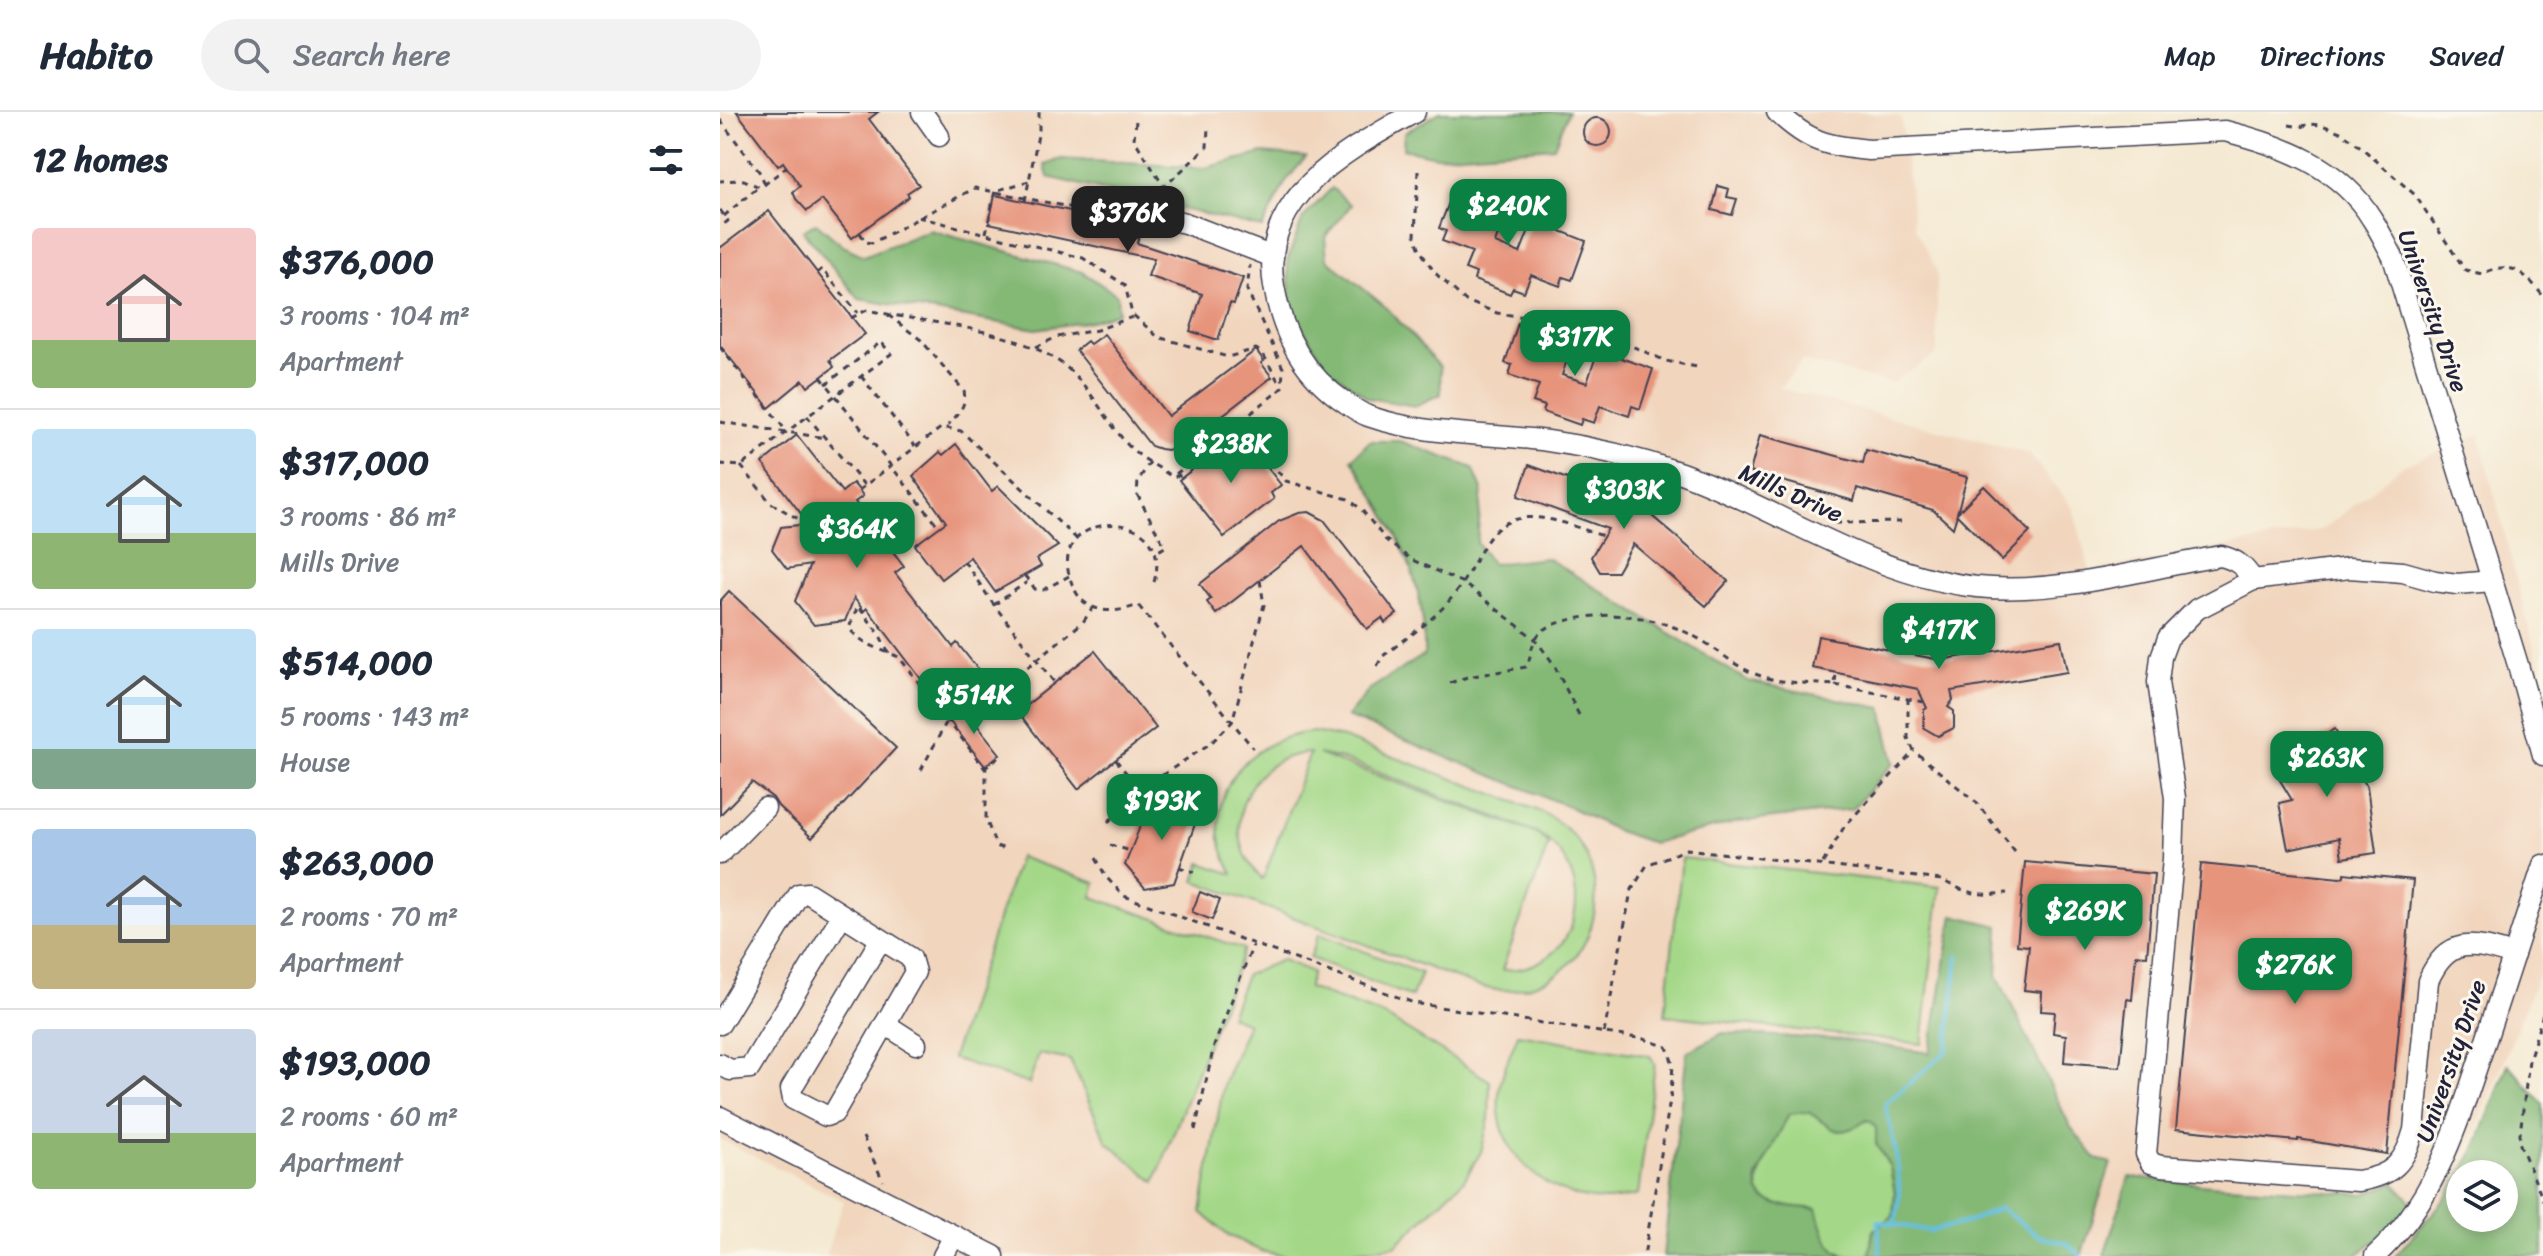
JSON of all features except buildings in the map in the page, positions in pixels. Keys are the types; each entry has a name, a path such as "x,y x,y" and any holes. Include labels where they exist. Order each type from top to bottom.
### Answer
{"street":[{"path":"922,112 939,136"},
{"name":"Mills Drive","path":"1415,112 1329,163 1304,188 1286,217 1273,249 1263,253 1281,319 1294,349 1317,381 1364,415 1397,425 1551,442 1680,473 1890,567 1977,587 2070,584 2221,556 2245,567 2253,580"},
{"name":"University Drive","path":"1777,112 1798,132 1825,145 1869,150 2225,131 2273,143 2310,160 2344,186 2371,216 2393,257 2543,755"},
{"path":"1133,211 1185,223 1263,253"},
{"path":"2492,581 2446,583 2403,572 2349,568 2253,580 2197,609 2168,638 2161,657 2158,682 2175,798 2173,859 2146,1154 2151,1163 2358,1181 2380,1178 2400,1163 2414,1130 2428,981 2436,963 2452,948 2476,944 2514,955"},
{"path":"720,854 765,808"},
{"name":"University Drive","path":"2375,1256 2404,1227 2447,1156 2543,865"},
{"path":"720,1024 799,894 808,893 842,915 881,939 911,958 915,972 834,1113 826,1116 793,1099 791,1089 881,939"},
{"path":"720,1064 730,1070 750,1068 842,915"},
{"path":"885,1024 916,1044"},
{"path":"720,1117 994,1256"},
{"path":"943,1256 954,1236"}],"path":[{"path":"1026,199 1039,130 1039,112"},
{"path":"720,120 761,174 761,186"},
{"path":"1136,121 1134,139 1164,187"},
{"path":"2289,125 2322,125 2343,133 2415,195 2465,270 2482,274 2496,267 2511,268 2529,278 2543,296"},
{"path":"1159,206 1164,187 1207,147 1208,127"},
{"path":"724,216 786,167"},
{"path":"1418,171 1415,236 1420,250 1435,273 1466,301 1497,313 1573,324 1666,361 1697,367"},
{"path":"720,181 744,180 761,186"},
{"path":"995,191 1029,181"},
{"path":"860,233 866,242 872,243 975,188 1121,217 1133,211"},
{"path":"986,233 995,191"},
{"path":"720,210 728,221 720,227"},
{"path":"918,217 1083,258 1125,285 1135,316 1158,337 1228,357 1256,349 1263,354 1282,388"},
{"path":"1172,477 1282,388 1283,368 1247,290 1263,253"},
{"path":"817,273 822,269 858,313"},
{"path":"851,318 867,310 1017,340 1036,348 1064,365 1130,447 1172,477 1186,474"},
{"path":"885,313 921,340 964,391 966,400 962,409 947,427"},
{"path":"1036,348 1057,337 1097,330 1135,316"},
{"path":"720,464 741,466 891,354 881,342 826,384"},
{"path":"720,347 787,432"},
{"path":"861,376 916,447"},
{"path":"821,377 939,527"},
{"path":"807,416 865,486"},
{"path":"720,422 826,438"},
{"path":"1239,425 1286,481 1348,499 1361,509 1386,540 1410,559 1452,575 1535,639 1553,663 1581,719"},
{"path":"859,490 942,427 947,427 961,431 1077,539"},
{"path":"1150,462 1138,481 1137,494 1165,547 1155,553"},
{"path":"741,466 771,503 807,524"},
{"path":"1377,666 1383,656 1446,604 1463,583 1496,529 1512,520 1533,516 1606,537"},
{"path":"1827,523 1903,522"},
{"path":"1154,582 1157,565 1155,553 1143,534 1118,523 1090,528 1077,539 1068,559 1073,588 1082,600 1093,608 1107,611 1138,605 1253,748"},
{"path":"964,561 1054,682"},
{"path":"1025,576 1035,589 1043,590 1069,576"},
{"path":"1108,822 1152,782 1211,743 1232,722 1264,605 1260,580"},
{"path":"994,605 1027,582"},
{"path":"889,653 858,606 849,628 864,641 889,653 899,657 984,769 986,819 996,846 1006,849"},
{"path":"981,705 1083,622 1093,608"},
{"path":"1450,683 1526,667 1535,639 1542,631 1564,620 1605,613 1630,615 1680,631 1705,643 1737,666 1763,677 1835,685 1924,702"},
{"path":"1835,685 1836,673"},
{"path":"1908,698 1908,738 1914,751 1976,802 2015,852"},
{"path":"921,770 947,721"},
{"path":"1823,864 1844,827 1914,751"},
{"path":"984,769 1002,754"},
{"path":"1116,760 1142,792"},
{"path":"1110,845 1131,851"},
{"path":"1604,1033 1631,891 1647,865 1687,849 1942,880 1964,893 1986,896 2007,893"},
{"path":"1096,858 1106,877 1124,896 1414,1003 1644,1039 1667,1047 1673,1064 1671,1094 1644,1256"},
{"path":"1179,867 1194,872"},
{"path":"1195,1130 1214,1046 1253,945"},
{"path":"2543,1014 2529,1060 2519,1142 2543,1200"},
{"path":"863,1137 896,1207"}],"shaded area":[{"path":"720,112 1861,112 1901,117 1914,226 1937,271 1937,354 1891,383 1802,361 1780,388 2029,454 2073,508 2090,571 2324,529 2402,466 2479,435 2543,683 2543,963 2464,1160 2446,1160 2446,1200 2428,1239 2489,1256 825,1256 844,1201 720,1139"}],"green space":[{"path":"1440,112 1568,112 1554,147 1435,156 1403,149 1404,133"},
{"path":"1263,153 1306,157 1286,181 1262,228 1048,177 1045,165 1061,159 1205,168"},
{"path":"1332,188 1351,205 1325,237 1327,259 1388,309 1440,367 1441,394 1415,406 1368,398 1327,367 1292,312 1287,261 1303,218"},
{"path":"816,223 843,246 864,256 930,230 1082,272 1117,295 1118,312 1091,321 1036,329 859,299 803,231"},
{"path":"1370,441 1400,441 1473,468 1482,490 1477,543 1492,564 1547,558 1748,681 1882,708 1894,763 1852,809 1738,822 1653,843 1617,831 1570,807 1347,717 1370,689 1424,655 1420,600 1413,575 1393,528 1352,459"},
{"path":"1314,732 1343,738 1542,812 1576,839 1587,857 1593,876 1596,896 1594,916 1579,952 1565,967 1542,982 1518,989 1490,989 1195,881 1201,863 1233,874 1222,849 1219,824 1222,801 1231,780 1246,762 1265,747 1288,737","holes":["1310,753 1263,879 1248,861 1241,841 1240,820 1244,800 1254,782 1269,767 1287,757","1318,754 1342,759 1536,832 1548,842 1535,833","1549,843 1570,871 1576,894 1574,917 1566,938 1550,955 1529,966 1502,970"]},
{"path":"1019,857 1096,883 1092,897 1244,949 1155,1182 1107,1142 1070,1060 1039,1054 1029,1084 952,1058"},
{"path":"1682,858 1940,887 1922,1044 1665,1015"},
{"path":"1953,915 1999,926 1997,975 2070,1126 2096,1159 2111,1163 2081,1256 1869,1256 1873,1231 1893,1215 1895,1193 1890,1167 1876,1144 1876,1128 1867,1120 1843,1131 1837,1130 1809,1112 1789,1114 1757,1177 1758,1190 1764,1199 1779,1205 1817,1209 1829,1241 1843,1256 1663,1256 1687,1052 1723,1033 1845,1040 1930,1053"},
{"path":"1319,934 1421,973 1412,997 1310,958"},
{"path":"1282,960 1312,972 1308,988 1383,1015 1490,1081 1489,1119 1481,1152 1464,1180 1395,1246 1285,1256 1261,1251 1226,1234 1201,1212 1224,1082 1248,1023 1230,1016 1246,975"},
{"path":"1518,1034 1650,1056 1655,1064 1638,1195 1602,1200 1581,1197 1543,1181 1514,1152 1499,1115 1499,1093"},
{"path":"2508,1064 2543,1104 2543,1256 2395,1256 2446,1198 2446,1232 2518,1232 2518,1160 2468,1160"},
{"path":"1809,1112 1837,1130 1849,1129 1867,1120 1876,1127 1876,1144 1890,1167 1895,1193 1893,1215 1873,1231 1869,1256 1845,1254 1831,1247 1817,1209 1768,1202 1759,1190 1762,1169 1789,1113"},
{"path":"2129,1177 2365,1194 2394,1183 2413,1203 2378,1239 2355,1256 2104,1256"}],"waterway":[{"path":"1894,1224 1899,1179 1885,1104 1947,1051 1958,956"},
{"path":"1880,1256 1878,1221 1930,1231 1971,1221 2000,1208 2040,1237 2066,1243 2081,1256"}]}
